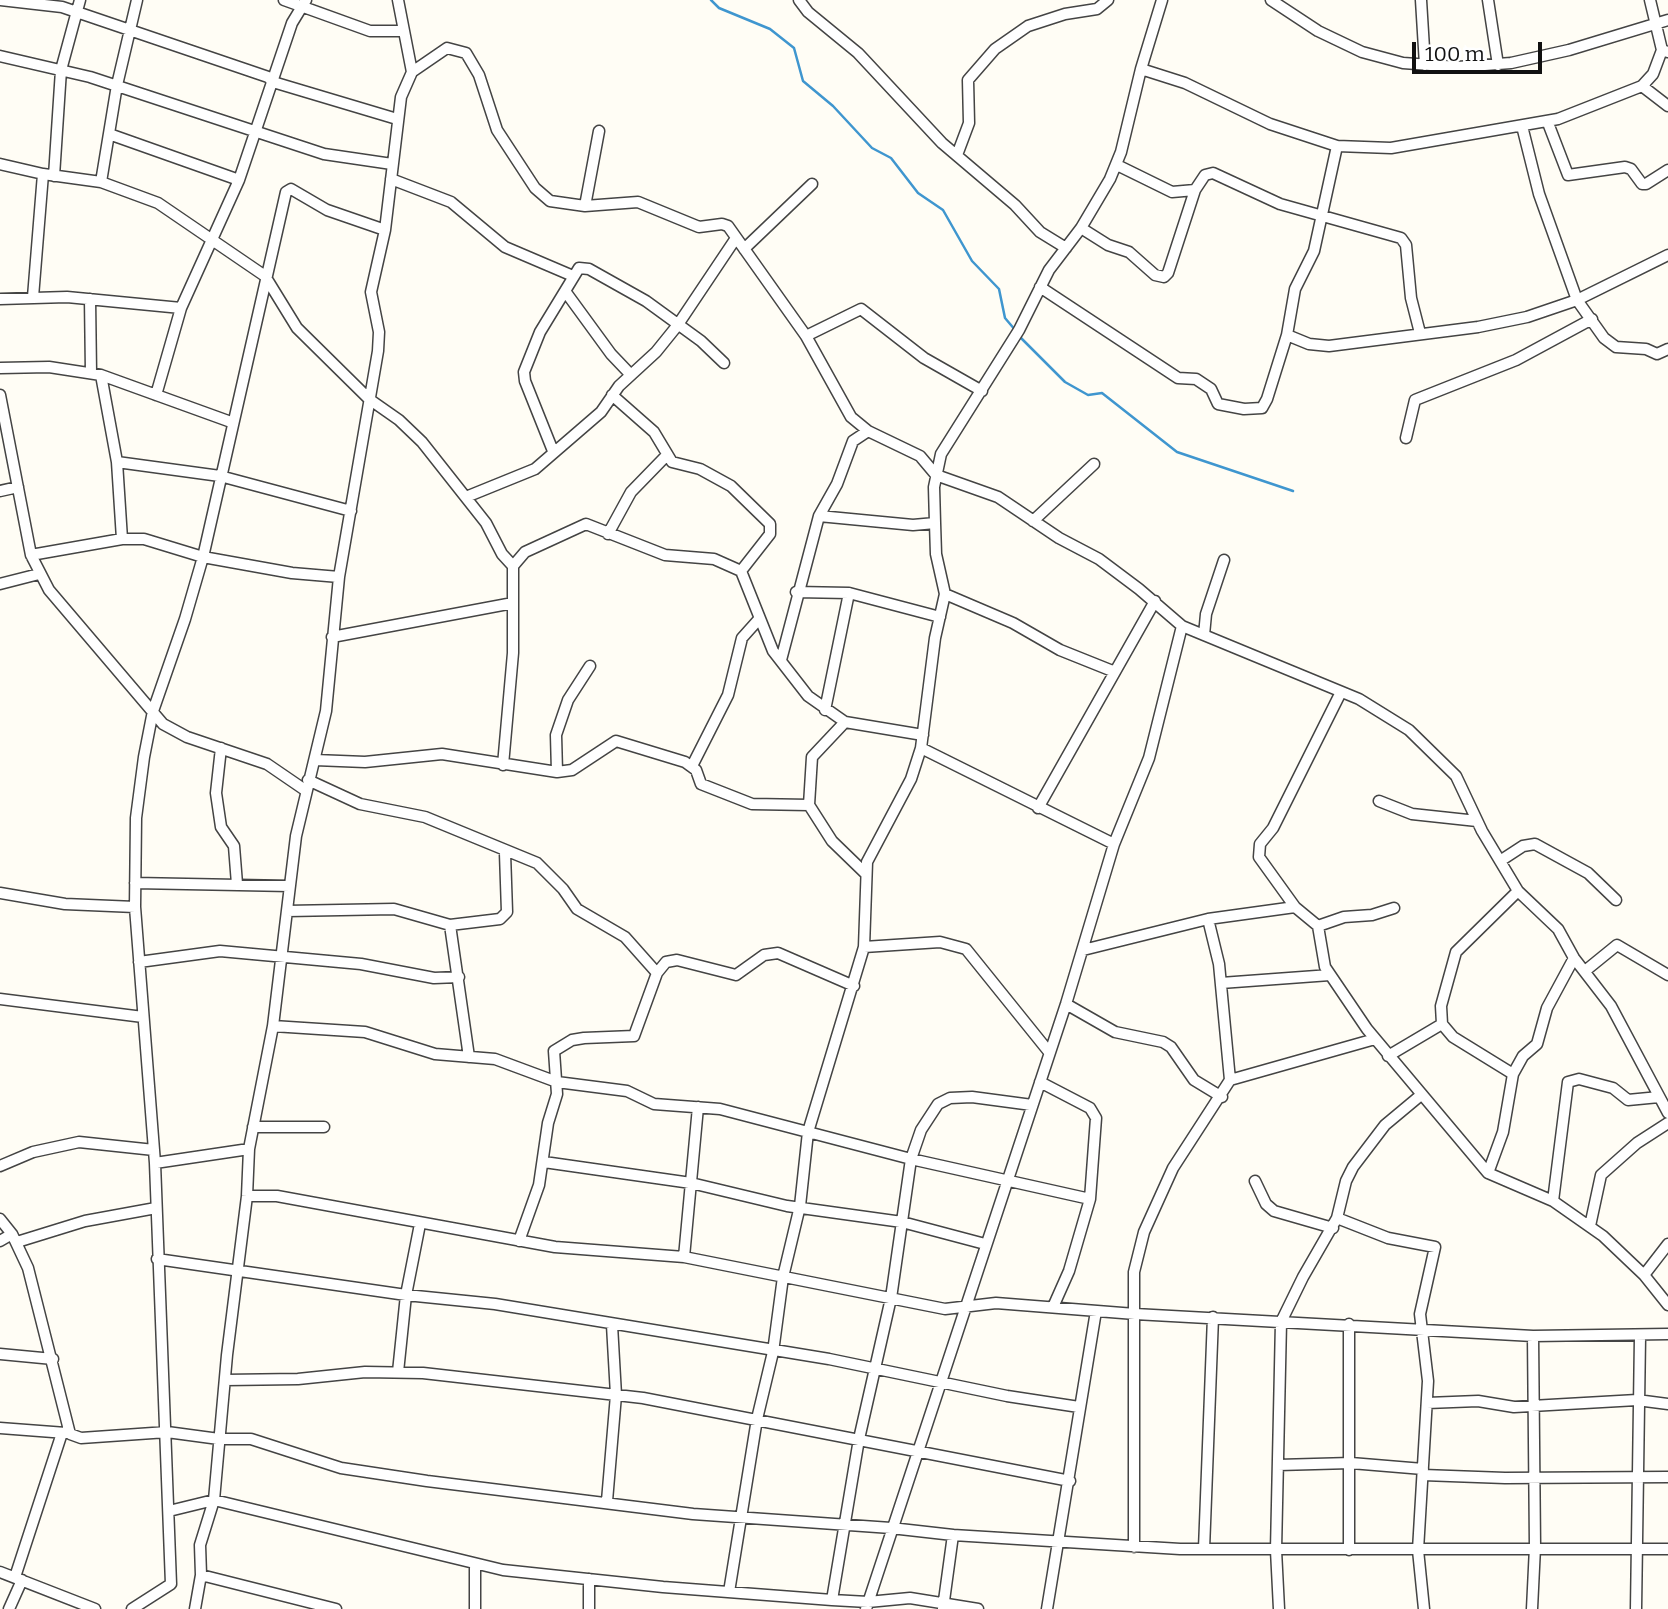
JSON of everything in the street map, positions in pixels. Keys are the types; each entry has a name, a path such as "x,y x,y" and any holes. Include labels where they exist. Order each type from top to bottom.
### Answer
{"street":[{"path":"0,0 51,4 268,77 273,82 397,119"},
{"path":"33,297 61,70 80,0"},
{"path":"101,182 117,85 137,0"},
{"path":"285,0 305,4 370,31 404,31"},
{"path":"398,0 412,72"},
{"path":"799,0 808,12 858,53 957,155 1040,232 1066,248"},
{"path":"957,155 969,123 968,80 995,49 1028,26 1065,14 1097,9 1108,0"},
{"path":"729,1592 757,1419 773,1352 783,1277 800,1206 808,1132 864,947 865,873 871,851 911,779 922,748 945,594 936,554 936,475 945,445 982,391 1040,287 1081,228 1117,164 1140,69 1162,0"},
{"path":"1271,0 1318,31 1362,52 1426,65 1498,65 1569,50 1668,20"},
{"path":"1421,0 1426,65"},
{"path":"1488,0 1498,65"},
{"path":"1140,69 1185,83 1270,124 1336,146 1391,148 1485,129 1548,122 1642,86 1653,74 1665,51 1650,0"},
{"path":"156,396 181,308 239,180 292,23 305,4"},
{"path":"195,1609 201,1575 200,1545 214,1500 247,1196 249,1149 273,1026 290,886 306,785 315,760 326,710 339,577 379,332 372,292 384,230 397,119 401,97 412,72 447,48 466,53 479,75 496,130 534,188 550,201 585,206 647,204 699,227 722,224 728,226 806,336 851,416 868,431 920,456 936,475 992,494 1109,566 1155,601 1182,626 1341,692 1384,713 1426,745 1456,776 1477,821 1518,891 1558,929 1574,958 1611,1006 1665,1104"},
{"path":"0,55 117,85 324,154 393,164"},
{"path":"1642,86 1668,106"},
{"path":"1548,122 1568,175 1625,167 1630,169 1642,184 1646,184 1668,170"},
{"path":"1522,126 1539,194 1577,300 1604,338 1616,347 1646,349 1657,354 1668,349"},
{"path":"585,206 598,131"},
{"path":"109,134 239,180"},
{"path":"1040,287 1178,378 1196,379 1210,389 1218,404 1262,408 1287,335 1292,300 1314,251 1336,146"},
{"path":"0,164 49,175 101,182 158,203 265,276 297,328 369,399 411,431 466,497 513,566 512,666 503,765"},
{"path":"1117,164 1167,190 1195,190"},
{"path":"1081,228 1108,246 1129,252 1155,275 1164,277 1168,273 1195,190 1205,175 1213,173 1280,204 1322,214 1404,241 1411,298 1420,333"},
{"path":"391,178 451,202 505,247 573,276"},
{"path":"744,249 812,184"},
{"path":"132,1609 171,1584 155,1163 135,907 137,807 153,711 203,557 231,422 288,189 327,210 384,230"},
{"path":"466,497 535,469 601,412 612,395 677,326 736,238"},
{"path":"1287,335 1309,344 1329,345 1502,322 1577,300 1668,255"},
{"path":"553,451 524,381 524,372 540,332 579,268 589,268 646,301 701,341 724,363"},
{"path":"565,291 611,354 631,375"},
{"path":"0,299 90,299 181,308"},
{"path":"90,299 96,374 117,462 122,539"},
{"path":"806,336 861,309 924,358 982,391"},
{"path":"1406,438 1415,400 1516,360 1592,319"},
{"path":"0,368 49,368 96,374 231,422"},
{"path":"0,395 4,430 31,555 40,574 61,606 153,711 174,731 267,764 306,785 369,807 425,817 505,853 537,863 563,889 577,909 625,937 657,973"},
{"path":"612,395 654,432 666,456 676,465 700,469 731,486 769,524 770,534 741,571"},
{"path":"780,660 796,592 819,516 837,484 853,441 868,431"},
{"path":"608,534 631,492 666,456"},
{"path":"117,462 220,476 351,511"},
{"path":"1033,521 1094,464"},
{"path":"0,491 18,487"},
{"path":"819,516 913,525 935,523"},
{"path":"513,566 525,552 586,524 665,555 714,559 741,571 766,638 800,688 825,710 845,722 923,736"},
{"path":"31,555 122,539 159,541 203,557 292,573 339,577"},
{"path":"1204,635 1206,614 1224,560"},
{"path":"0,584 40,574"},
{"path":"796,592 849,593 940,617"},
{"path":"825,710 849,593"},
{"path":"945,594 1013,623 1060,650 1115,672"},
{"path":"1038,808 1155,601"},
{"path":"332,637 513,603"},
{"path":"692,766 728,695 742,638 759,619"},
{"path":"867,1605 942,1382 1006,1178 1066,1004 1114,844 1149,758 1182,626"},
{"path":"557,772 556,735 568,700 590,666"},
{"path":"1341,692 1273,828 1258,851 1295,907 1318,926 1322,959 1330,975 1375,1039 1488,1173 1553,1200 1590,1226 1644,1275 1668,1305"},
{"path":"845,722 812,757 809,805 832,841 865,873"},
{"path":"315,760 365,762 442,754 557,772 572,770 616,741 692,766 701,784 752,804 809,805"},
{"path":"221,748 216,793 221,827 234,846 237,884"},
{"path":"922,748 1114,844"},
{"path":"1379,801 1412,814 1477,821"},
{"path":"1500,861 1523,846 1535,844 1588,873 1616,900"},
{"path":"288,911 394,909 450,925 505,916 505,853"},
{"path":"135,883 290,886"},
{"path":"1513,1074 1458,1042 1442,1024 1441,1006 1456,952 1518,891"},
{"path":"0,893 65,904 135,907"},
{"path":"1083,950 1208,919 1295,907"},
{"path":"1318,926 1345,917 1372,915 1394,908"},
{"path":"1134,1547 1134,1272 1144,1232 1173,1168 1222,1097 1230,1080 1217,953 1208,919"},
{"path":"450,925 469,1057"},
{"path":"864,947 940,942 966,949 1049,1052"},
{"path":"1585,971 1617,945 1668,975"},
{"path":"139,962 207,951 361,964 434,978 459,977"},
{"path":"519,1241 539,1185 544,1162 548,1123 557,1094 556,1048 584,1038 634,1036 657,973 666,962 677,960 736,975 764,955 778,953 854,986"},
{"path":"1488,1173 1503,1132 1513,1074 1523,1056 1537,1044 1547,1008 1574,958"},
{"path":"1221,983 1330,975"},
{"path":"0,999 143,1017"},
{"path":"1066,1004 1115,1032 1163,1042 1171,1047 1194,1080 1222,1097"},
{"path":"1388,1056 1442,1024"},
{"path":"273,1026 365,1032 435,1054 507,1062 557,1082 627,1091 654,1104 698,1107 1090,1199"},
{"path":"1230,1080 1375,1039"},
{"path":"1553,1200 1568,1082 1578,1079 1613,1088 1628,1100 1665,1104"},
{"path":"1040,1082 1090,1108 1096,1118 1090,1199 1069,1271 1053,1307"},
{"path":"1279,1609 1276,1550 1281,1322 1303,1277 1335,1223 1346,1181 1353,1167 1385,1125 1421,1095"},
{"path":"832,1600 859,1439 891,1298 911,1159 928,1116 937,1104 950,1098 972,1097 1032,1105"},
{"path":"684,1257 698,1107"},
{"path":"1590,1226 1601,1175 1637,1143 1668,1124"},
{"path":"253,1127 324,1127"},
{"path":"0,1166 33,1152 79,1142 154,1150"},
{"path":"155,1163 249,1149"},
{"path":"544,1162 691,1184 787,1206 902,1222 985,1244"},
{"path":"1255,1181 1266,1204 1274,1210 1435,1247 1420,1306 1428,1381 1418,1550 1424,1609"},
{"path":"247,1196 277,1196 555,1247 684,1257 945,1309 986,1303 1533,1336 1640,1337 1668,1334"},
{"path":"0,1241 156,1208"},
{"path":"0,1219 15,1238 28,1268 52,1359 66,1433 9,1609"},
{"path":"398,1372 406,1295 420,1224"},
{"path":"1644,1275 1668,1244"},
{"path":"157,1259 406,1295 495,1304 773,1352 829,1359 1007,1396 1079,1407"},
{"path":"1047,1609 1096,1311"},
{"path":"1204,1549 1213,1317"},
{"path":"1349,1324 1349,1550"},
{"path":"607,1502 616,1395 612,1325"},
{"path":"1532,1609 1535,1547 1533,1336"},
{"path":"1636,1609 1640,1337"},
{"path":"0,1354 52,1359"},
{"path":"225,1380 398,1372 442,1374 498,1383 660,1400 1070,1481"},
{"path":"1427,1403 1478,1401 1501,1407 1637,1400 1668,1404"},
{"path":"0,1428 93,1438 167,1432 219,1439 263,1441 341,1468 740,1517 1059,1543 1276,1550 1535,1547 1668,1549"},
{"path":"1278,1465 1351,1464 1423,1472 1535,1477 1668,1477"},
{"path":"169,1511 214,1500 503,1570 867,1605 898,1598 978,1609"},
{"path":"944,1606 953,1535"},
{"path":"474,1564 475,1609"},
{"path":"0,1572 95,1609"},
{"path":"201,1575 336,1609"},
{"path":"589,1579 590,1609"}],"waterway":[{"path":"711,0 719,8 770,29 794,48 803,81 833,106 872,148 891,158 918,193 943,210 972,261 999,289 1005,318 1016,331"},
{"path":"1020,337 1065,382 1088,395 1102,393 1177,452 1293,491"}]}
